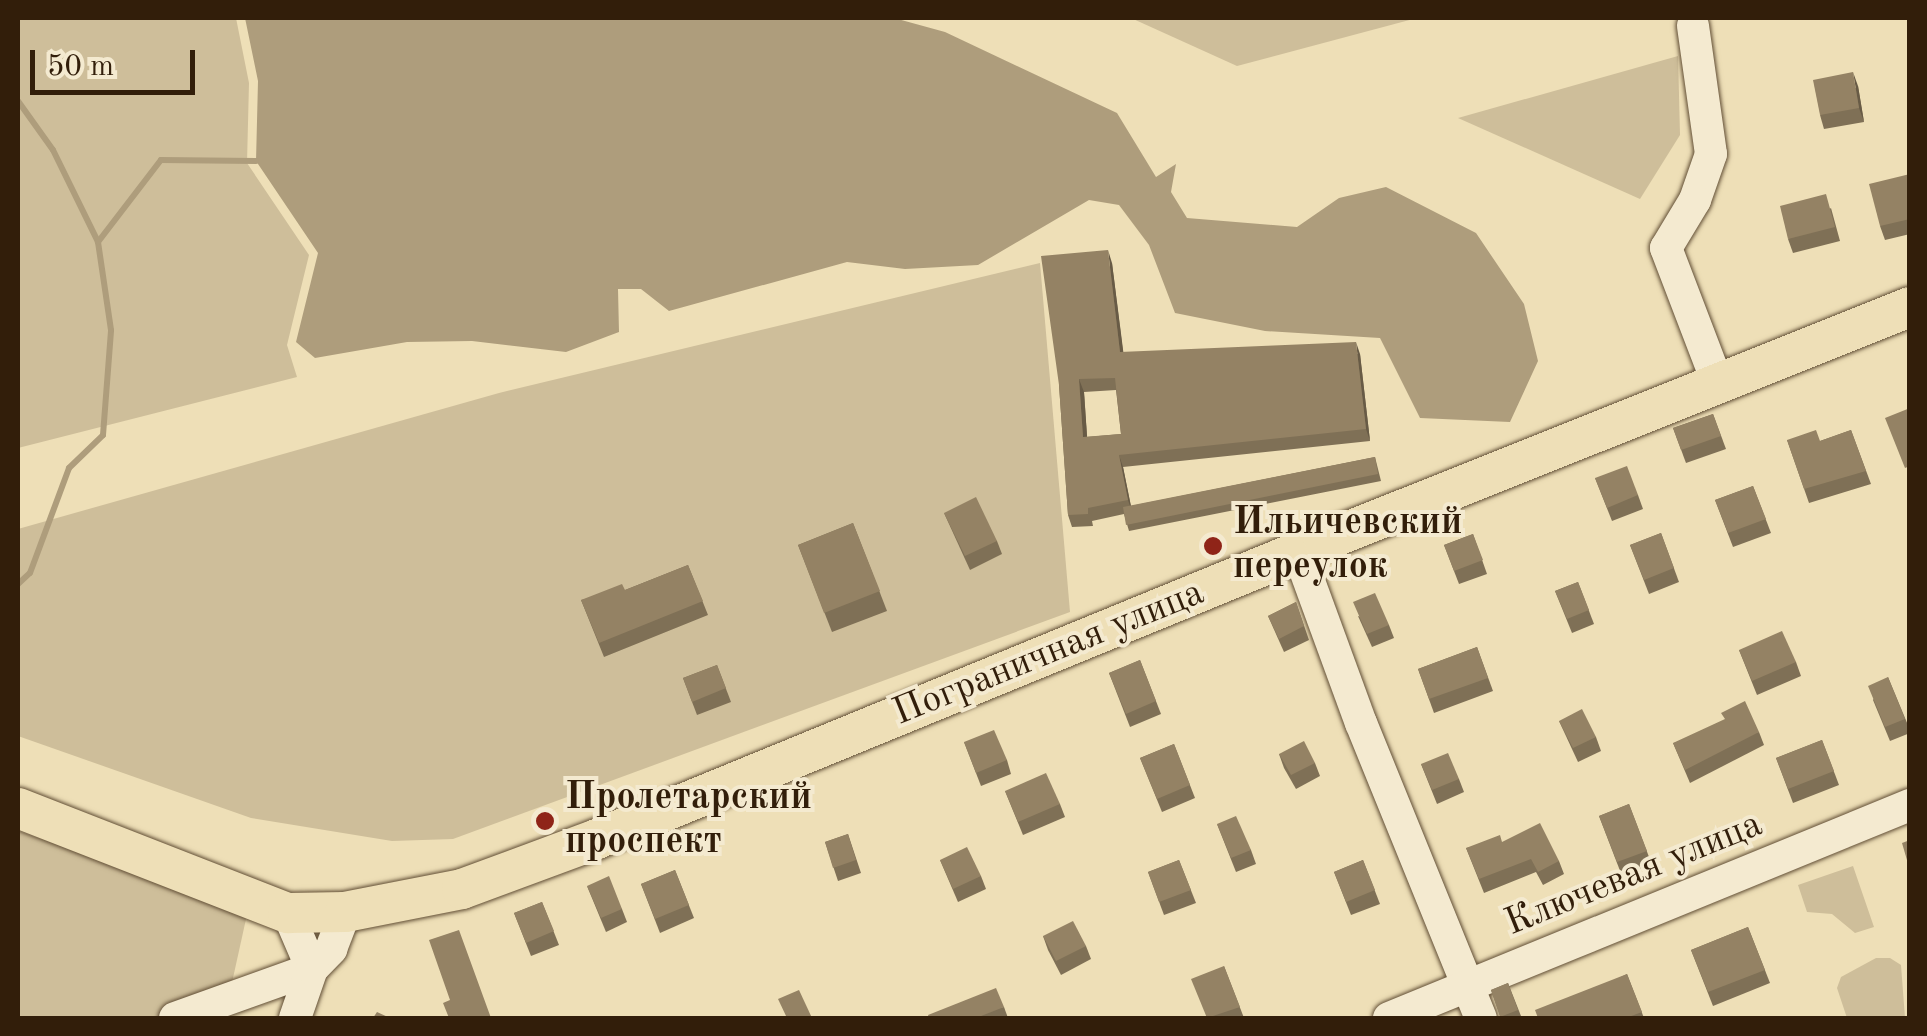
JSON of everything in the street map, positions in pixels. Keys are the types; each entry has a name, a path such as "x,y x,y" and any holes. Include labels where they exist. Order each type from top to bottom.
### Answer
{"main road":[{"name":"Пограничная улица","path":"288,913 345,912 462,889 583,844 1298,551 1910,307"},
{"path":"18,808 288,913"}],"street":[{"path":"1692,26 1711,154 1695,200 1666,248 1718,384"},
{"path":"1298,551 1361,723 1481,1018"},
{"name":"Ключевая улица","path":"1388,1018 1910,805"},
{"path":"295,1018 312,969 331,949 345,912"},
{"path":"288,913 312,969"},
{"path":"174,1018 312,969"}],"shaded area":[{"path":"18,18 236,18 249,83 247,163 309,255 287,345 297,377 18,448"},
{"path":"245,18 894,18 945,32 1117,113 1156,177 1176,164 1171,192 1187,218 1297,227 1339,198 1386,187 1476,233 1524,304 1538,361 1510,422 1420,418 1380,338 1265,331 1175,313 1149,245 1119,205 1089,200 978,265 905,269 847,262 669,311 641,289 618,289 619,332 566,352 472,341 407,342 315,358 296,342 318,253 256,161 258,81"},
{"path":"1131,18 1417,18 1237,66"},
{"path":"1678,56 1680,135 1640,199 1458,118"},
{"path":"1040,263 1070,612 453,839 392,841 251,818 18,736 18,529 499,393"},
{"path":"18,831 248,910 231,987 154,1018 18,1018"},
{"path":"1853,866 1874,927 1855,933 1832,914 1807,912 1798,885"},
{"path":"1876,958 1890,958 1901,965 1905,1018 1847,1018 1837,988 1841,977"}],"building":[{"path":"1853,72 1859,108 1820,115 1813,80"},
{"path":"1910,174 1910,219 1880,226 1869,184"},
{"path":"1826,194 1835,227 1788,239 1780,206"},
{"path":"1108,250 1120,352 1356,342 1366,429 1119,455 1128,500 1088,508 1088,514 1068,515 1059,385 1041,256","holes":["1115,378 1121,434 1083,437 1079,379"]},
{"path":"1910,408 1910,466 1905,468 1885,418"},
{"path":"1713,414 1721,436 1681,450 1673,428"},
{"path":"1816,430 1820,441 1851,430 1866,471 1804,489 1787,440"},
{"path":"1375,457 1378,474 1126,525 1123,507"},
{"path":"1627,466 1638,495 1607,508 1595,478"},
{"path":"1753,486 1766,519 1728,533 1715,500"},
{"path":"976,497 997,541 965,556 944,513"},
{"path":"853,523 880,591 824,613 798,545"},
{"path":"1661,533 1674,568 1644,580 1630,545"},
{"path":"1473,534 1483,560 1454,571 1444,545"},
{"path":"688,565 703,601 599,643 581,600 622,584 625,590"},
{"path":"1578,582 1589,610 1567,619 1555,591"},
{"path":"1375,593 1389,625 1367,634 1353,602"},
{"path":"1296,602 1304,626 1279,639 1268,616"},
{"path":"1782,631 1796,662 1752,681 1739,650"},
{"path":"1477,647 1488,678 1429,699 1418,669"},
{"path":"1140,660 1156,701 1126,714 1109,673"},
{"path":"717,665 726,688 692,702 683,678"},
{"path":"1888,677 1905,719 1885,727 1868,686"},
{"path":"1745,701 1759,732 1685,770 1673,743 1725,719 1721,713"},
{"path":"1582,709 1596,737 1573,748 1559,721"},
{"path":"994,730 1007,760 976,773 964,742"},
{"path":"1822,740 1834,771 1788,789 1776,758"},
{"path":"1304,741 1315,763 1291,775 1279,754"},
{"path":"1174,744 1190,785 1157,799 1140,758"},
{"path":"1448,753 1459,779 1432,790 1421,764"},
{"path":"1046,773 1060,804 1018,822 1005,791"},
{"path":"1629,804 1647,851 1617,862 1599,816"},
{"path":"1236,816 1251,850 1231,858 1217,824"},
{"path":"1540,823 1559,861 1538,872 1531,859 1479,879 1466,848 1500,835 1502,842"},
{"path":"848,834 856,860 833,868 825,842"},
{"path":"1910,840 1910,866 1909,867 1902,843"},
{"path":"967,847 981,876 953,889 940,860"},
{"path":"1179,860 1191,890 1159,902 1148,872"},
{"path":"1363,860 1375,890 1346,902 1334,872"},
{"path":"675,870 689,905 655,919 641,884"},
{"path":"609,876 622,909 601,918 587,886"},
{"path":"542,902 554,931 526,943 514,913"},
{"path":"1073,921 1086,946 1056,961 1043,936"},
{"path":"1748,927 1765,970 1708,992 1691,950"},
{"path":"459,930 491,1018 449,1018 443,1003 450,1000 429,940"},
{"path":"1224,966 1240,1007 1207,1018 1191,979"},
{"path":"1627,974 1642,1012 1626,1018 1538,1018 1535,1010"},
{"path":"1508,983 1518,1010 1500,1017 1491,990"},
{"path":"996,988 1004,1007 976,1018 929,1018 928,1015"},
{"path":"799,990 812,1018 787,1018 778,999"}],"waterway":[{"path":"18,101 53,150 98,242"},
{"path":"18,584 30,573 69,468 103,435 111,330 98,242 161,160 256,161"}],"place":[{"name":"Ильичевский переулок","path":"1213,546"},
{"name":"Пролетарский проспект","path":"545,821"}]}
